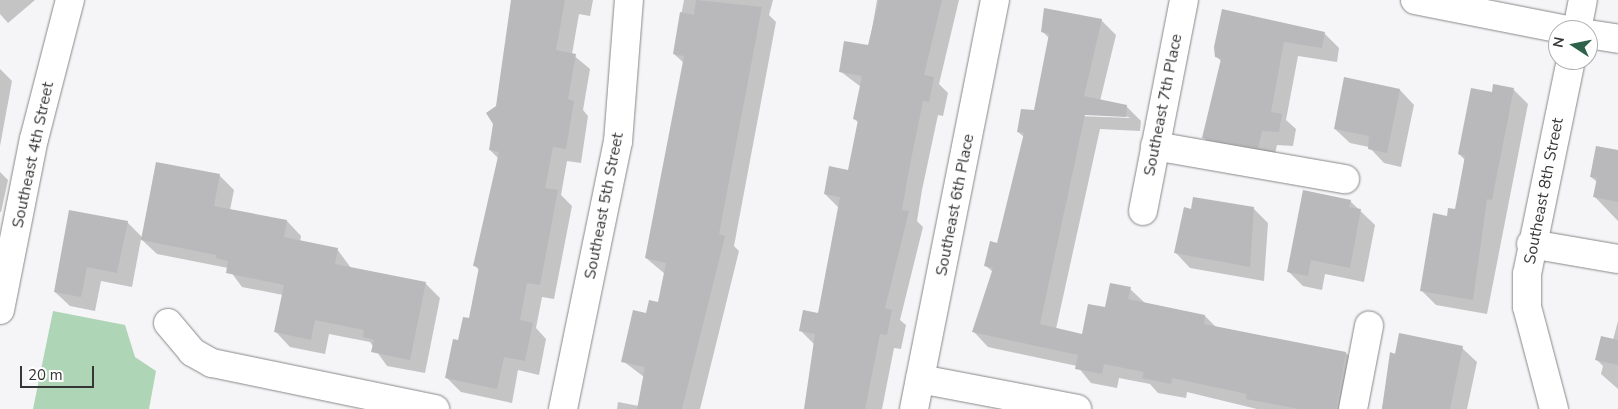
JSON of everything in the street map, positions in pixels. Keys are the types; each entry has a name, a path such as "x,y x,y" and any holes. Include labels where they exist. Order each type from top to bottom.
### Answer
{"street":[{"name":"Southeast 4th Street","path":"0,310 34,139 70,0"},
{"name":"Southeast 5th Street","path":"563,409 618,142 629,0"},
{"name":"Southeast 6th Place","path":"914,409 995,0"},
{"name":"Southeast 7th Place","path":"1143,210 1184,0"},
{"path":"1415,0 1548,26"},
{"path":"1579,20 1583,0"},
{"path":"1598,36 1618,39"},
{"name":"Southeast 8th Street","path":"1554,409 1527,307 1531,244 1568,70"},
{"path":"1155,146 1344,179"},
{"path":"1531,244 1618,260"},
{"path":"168,322 192,352 212,363 435,409"},
{"path":"1353,409 1369,326"},
{"path":"920,378 1077,409"}],"green space":[{"path":"53,311 125,325 135,357 156,371 149,409 33,409"}],"building":[{"path":"511,0 565,0 556,50 576,54 568,99 574,101 566,149 553,147 545,188 558,190 540,285 527,283 520,320 533,323 525,361 504,357 497,389 445,378 453,339 458,340 463,317 469,318 479,267 473,266 499,152 489,150 493,124 486,113 496,106"},
{"path":"696,0 762,7 719,234 725,236 682,409 637,409 645,367 621,362 633,310 646,313 649,300 658,302 666,263 645,258 684,56 673,54 680,12 694,15"},
{"path":"879,0 942,0 924,75 934,77 929,102 923,101 902,210 909,211 885,308 892,310 887,335 880,334 865,409 804,409 815,334 799,331 803,310 818,313 840,197 824,194 829,166 848,170 858,120 853,119 862,76 839,72 844,41 868,45"},
{"path":"1044,8 1102,19 1084,96 1127,105 1126,117 1085,115 1040,324 1082,334 1088,304 1105,307 1110,283 1131,287 1128,299 1205,315 1204,324 1346,352 1336,409 1299,409 1246,399 1247,394 1172,378 1171,384 1142,378 1144,372 1104,364 1102,374 1075,369 1078,355 972,332 993,268 984,266 990,241 997,243 1024,133 1017,132 1021,109 1034,110 1049,34 1041,32"},
{"path":"1222,9 1325,32 1322,48 1284,42 1271,112 1282,114 1279,132 1262,131 1258,148 1202,138 1221,59 1215,57 1214,47"},
{"path":"1344,77 1400,89 1387,153 1368,149 1369,136 1334,129"},
{"path":"1493,84 1514,88 1492,200 1487,199 1473,300 1420,291 1433,213 1447,216 1448,208 1455,209 1465,156 1458,154 1471,88 1492,92"},
{"path":"1596,146 1618,150 1618,202 1593,197 1597,178 1590,177"},
{"path":"156,162 220,174 214,206 287,220 284,237 338,248 335,264 426,282 410,360 371,352 374,340 363,337 364,330 315,320 311,340 274,332 284,285 226,273 228,261 216,258 216,255 141,240"},
{"path":"1303,190 1351,200 1349,207 1361,209 1350,268 1311,260 1308,276 1287,272"},
{"path":"1193,197 1254,207 1250,267 1174,253 1184,207 1191,209"},
{"path":"69,210 128,221 117,273 87,267 81,297 54,292"},
{"path":"1399,333 1463,346 1450,409 1382,409 1390,352 1395,354"},
{"path":"1601,336 1618,340 1618,365 1595,360"}]}
